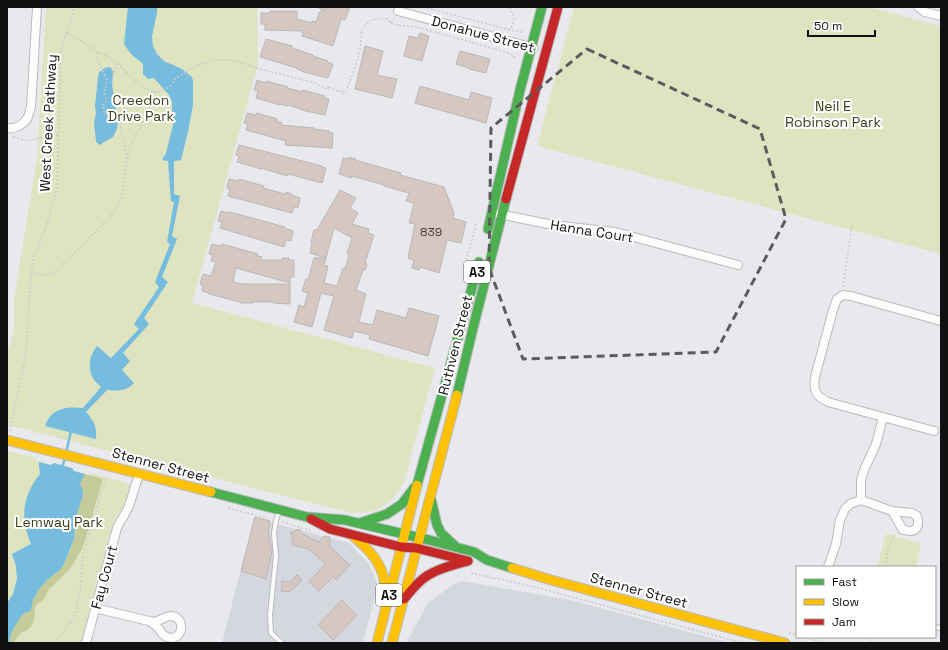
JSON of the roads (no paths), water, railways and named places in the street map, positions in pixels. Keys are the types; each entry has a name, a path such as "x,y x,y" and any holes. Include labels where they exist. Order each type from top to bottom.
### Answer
{"main road":[{"path":"486,237 531,47 542,7"},
{"name":"Ruthven Street","path":"392,643 459,388 502,215 558,7"},
{"name":"Ruthven Street","path":"377,643 418,482 482,252"},
{"name":"Stenner Street","path":"7,440 280,511 307,517 345,520 360,523 474,552 487,560 551,580 785,643"},
{"path":"360,523 388,514 402,504 418,482"},
{"path":"431,496 437,525 441,533 458,548"},
{"name":"Stenner Street","path":"307,517 330,529 402,547 416,548 474,562 487,560"},
{"path":"351,534 376,558 383,575 387,602"},
{"path":"404,599 423,579 443,568 468,561"}],"street":[{"path":"7,128 20,126 28,117 31,107 37,7"},
{"path":"918,7 925,12 941,16"},
{"name":"Donahue Street","path":"398,12 546,51"},
{"name":"Hanna Court","path":"492,212 553,226 615,232 738,265"},
{"path":"934,431 828,402 820,398 814,385 833,310 837,299 843,295 941,321"},
{"path":"861,500 861,480 876,444 883,417"},
{"name":"Fay Court","path":"86,643 117,528 121,519 130,510 135,502 140,482 140,474"},
{"path":"828,566 836,544 840,520 845,509 850,504 861,500 892,511 912,513 917,516 918,521 918,525 915,530 911,532 903,530 892,511"},
{"path":"95,608 149,621"}],"lane":[{"path":"280,511 276,521 274,533 276,556 270,615 271,633 282,643"}],"water":[{"path":"128,7 157,7 152,36 153,46 157,54 164,61 182,69 192,77 193,105 181,160 174,161 174,194 180,196 172,236 177,239 162,277 168,282 144,318 149,324 123,353 130,361 122,370 134,383 128,388 122,390 107,390 86,412 94,424 96,439 45,426 51,415 55,412 71,407 83,408 101,387 94,380 90,371 92,354 97,346 111,358 139,329 134,324 159,287 155,282 170,244 167,242 174,202 171,201 168,161 162,160 166,153 174,121 172,102 169,95 154,78 148,79 143,74 143,64 131,54 124,44"},
{"path":"110,67 113,71 112,85 118,122 117,129 113,137 99,145 96,141 94,122 96,114 95,106 98,77 99,72"},
{"path":"39,462 51,465 54,463 72,468 74,471 85,474 80,483 83,495 77,514 74,539 65,562 61,569 47,580 39,589 33,600 30,611 22,615 12,631 9,642 7,643 7,603 13,594 17,579 16,566 12,554 31,544 27,534 24,516 26,499 29,491 40,474"}],"waterway":[{"path":"66,453 71,431"},
{"path":"62,468 65,458"}],"park label":[{"name":"Creedon Drive Park","path":"141,108"},
{"name":"Neil E Robinson Park","path":"833,114"},
{"name":"Lemway Park","path":"59,522"}]}
